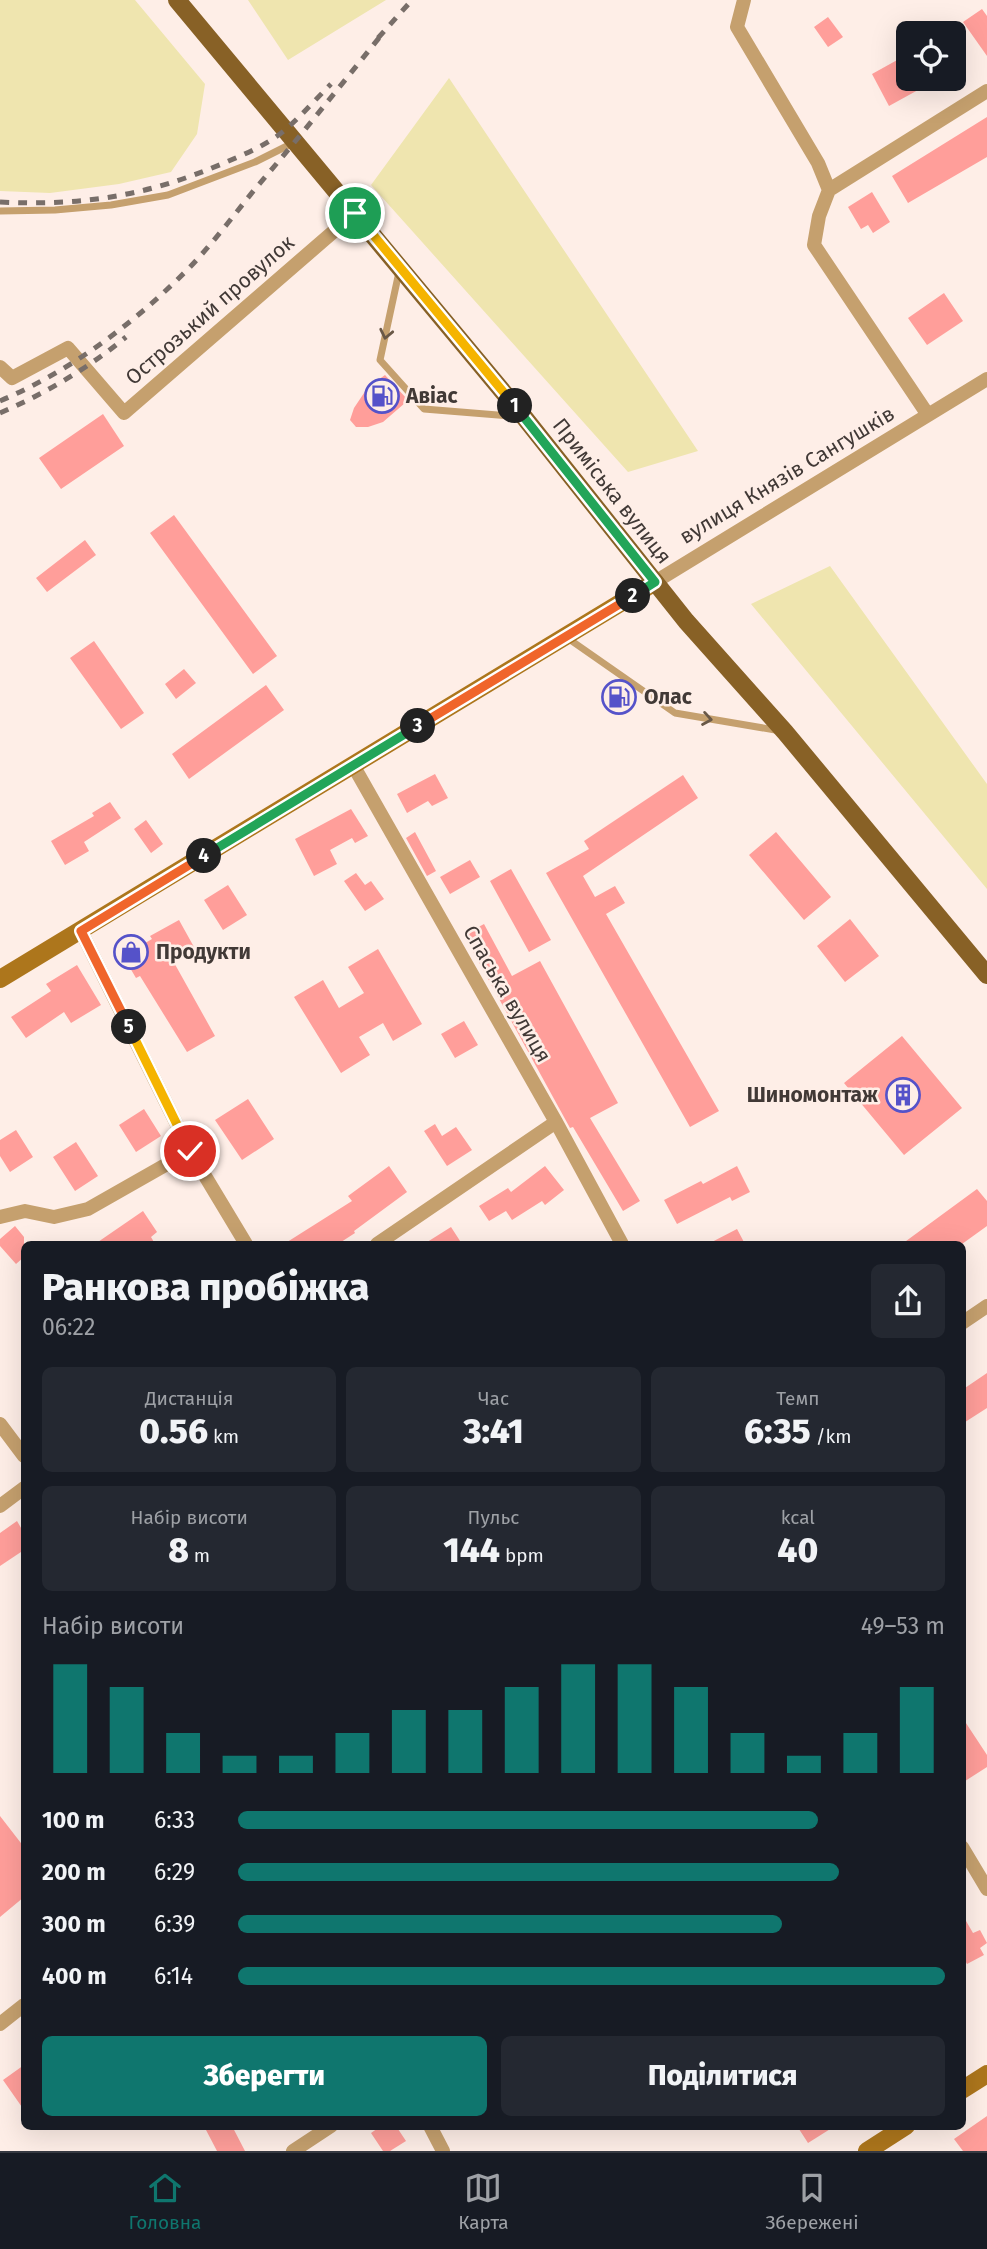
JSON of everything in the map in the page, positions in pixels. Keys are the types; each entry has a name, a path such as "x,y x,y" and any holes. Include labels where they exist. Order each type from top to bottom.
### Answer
{"main road":[{"name":"Приміська вулиця","path":"177,0 524,417 686,621 785,732 987,975"},
{"name":"вулиця Князів Сангушків","path":"0,979 655,582"},
{"path":"966,2087 987,2074"},
{"path":"867,2151 900,2130"}],"street":[{"path":"744,0 737,27 818,163 830,190"},
{"path":"928,415 814,245 819,216 830,190 987,91"},
{"name":"Острозький провулок","path":"0,367 12,378 68,348 124,413 355,213"},
{"name":"вулиця Князів Сангушків","path":"655,582 987,379"},
{"name":"Спаська вулиця","path":"353,765 556,1122 620,1241"},
{"path":"81,931 190,1151 244,1241"},
{"path":"381,1241 556,1122"},
{"path":"0,1217 25,1211 54,1217 88,1209 190,1151"},
{"path":"966,1320 987,1306"},
{"path":"0,1424 21,1452"},
{"path":"0,1506 21,1491"},
{"path":"966,1854 987,1889"},
{"path":"0,2024 21,2007"},
{"path":"293,2151 325,2130"},
{"path":"432,2130 443,2151"}],"lane":[{"path":"0,211 55,211 169,195 255,162 295,142"},
{"path":"400,268 380,360 425,409 524,417"},
{"path":"566,636 675,713 785,732"}],"shaded area":[{"path":"0,0 135,0 205,84 197,134 171,172 119,184 50,193 0,191"},
{"path":"248,0 386,0 288,60"},
{"path":"449,78 698,451 628,472 371,185"},
{"path":"830,566 987,784 987,889 751,604"}],"building":[{"path":"982,9 987,16 987,56 966,26 964,21"},
{"path":"828,17 843,37 828,47 814,27"},
{"path":"896,61 896,91 916,91 889,106 872,74"},
{"path":"987,117 987,157 908,203 892,176"},
{"path":"872,192 890,222 873,233 868,225 861,229 848,207"},
{"path":"944,293 963,321 927,345 908,318"},
{"path":"385,375 407,399 405,403 383,422 368,427 356,427 350,420 354,408 368,387"},
{"path":"103,414 124,446 61,489 39,458"},
{"path":"174,515 277,656 253,674 150,533"},
{"path":"85,540 96,555 47,592 36,578"},
{"path":"94,641 144,713 121,729 70,658"},
{"path":"184,669 196,683 176,699 165,684"},
{"path":"266,685 284,710 189,779 172,754"},
{"path":"435,774 448,798 432,806 428,801 407,813 397,794"},
{"path":"683,775 698,798 583,876 595,897 615,886 625,903 606,914 719,1111 690,1127 546,873 589,849 584,841"},
{"path":"110,802 121,818 84,842 89,851 65,865 51,841 94,816 92,813"},
{"path":"351,809 368,836 355,843 352,838 330,850 337,864 314,876 295,839"},
{"path":"146,820 163,844 151,853 134,829"},
{"path":"415,832 436,871 427,876 406,838"},
{"path":"776,832 831,897 804,920 749,855"},
{"path":"470,860 480,877 450,894 440,877"},
{"path":"511,869 551,940 529,952 490,881"},
{"path":"356,873 365,885 371,881 384,899 365,911 344,881"},
{"path":"228,885 247,915 223,930 204,900"},
{"path":"850,919 879,956 845,982 817,946"},
{"path":"179,920 194,947 172,959 215,1036 187,1052 140,976 136,978 123,956 152,939 150,936"},
{"path":"484,924 512,976 540,961 618,1103 590,1118 640,1201 623,1211 573,1127 570,1128 464,935"},
{"path":"378,949 422,1024 393,1041 383,1023 359,1037 370,1055 341,1073 294,997 323,980 339,1008 364,993 348,967"},
{"path":"77,965 101,1005 71,1023 64,1012 26,1038 11,1017 51,991 46,984"},
{"path":"464,1021 478,1045 455,1058 441,1034"},
{"name":"Шиномонтаж","path":"902,1036 962,1108 904,1155 844,1083"},
{"path":"248,1099 274,1139 242,1160 215,1120"},
{"path":"144,1109 161,1136 136,1152 119,1125"},
{"path":"435,1124 442,1136 456,1127 472,1150 447,1166 424,1131"},
{"path":"16,1130 33,1157 10,1172 0,1156 0,1140"},
{"path":"76,1142 98,1176 75,1191 53,1157"},
{"path":"389,1166 407,1192 343,1241 289,1241 352,1201 348,1196"},
{"path":"545,1166 564,1190 545,1205 542,1201 512,1220 506,1211 489,1221 479,1206 508,1188 511,1192"},
{"path":"737,1166 750,1192 732,1201 730,1197 677,1224 664,1200"},
{"path":"977,1189 987,1201 987,1226 966,1241 906,1241"},
{"path":"143,1211 157,1232 151,1237 153,1241 99,1241"},
{"path":"15,1226 24,1237 24,1241 21,1241 21,1260 16,1264 0,1246 0,1239"},
{"path":"451,1227 460,1241 429,1241"},
{"path":"737,1229 743,1241 714,1241"},
{"path":"987,1373 987,1408 966,1421 966,1387"},
{"path":"17,1521 21,1528 21,1552 0,1566 0,1533"},
{"path":"966,1723 987,1755 987,1767 966,1780"},
{"path":"0,1816 21,1843 21,1900 0,1917"},
{"path":"966,1921 973,1933 980,1930 987,1943 980,1948 984,1955 967,1964"},
{"path":"21,2067 21,2106 3,2080"},
{"path":"987,2116 987,2151 963,2151 954,2139"},
{"path":"206,2130 234,2130 245,2151 217,2151"},
{"path":"375,2130 399,2130 406,2141 390,2151 383,2151 371,2133"},
{"path":"800,2130 829,2130 808,2143"}],"railway":[{"path":"378,38 412,0"},
{"path":"0,401 77,360 125,326 169,288 215,239 383,33"},
{"path":"0,202 87,200 168,184 240,156 271,140 291,125 331,84"},
{"path":"0,413 66,380 126,337"}],"place":[{"name":"Авіас","path":"382,396"},
{"name":"Олас","path":"619,697"},
{"name":"Продукти","path":"131,952"},
{"name":"Шиномонтаж","path":"903,1095"}],"route":[{"path":"190,1151 81,931 655,582 524,417 355,213"}]}
